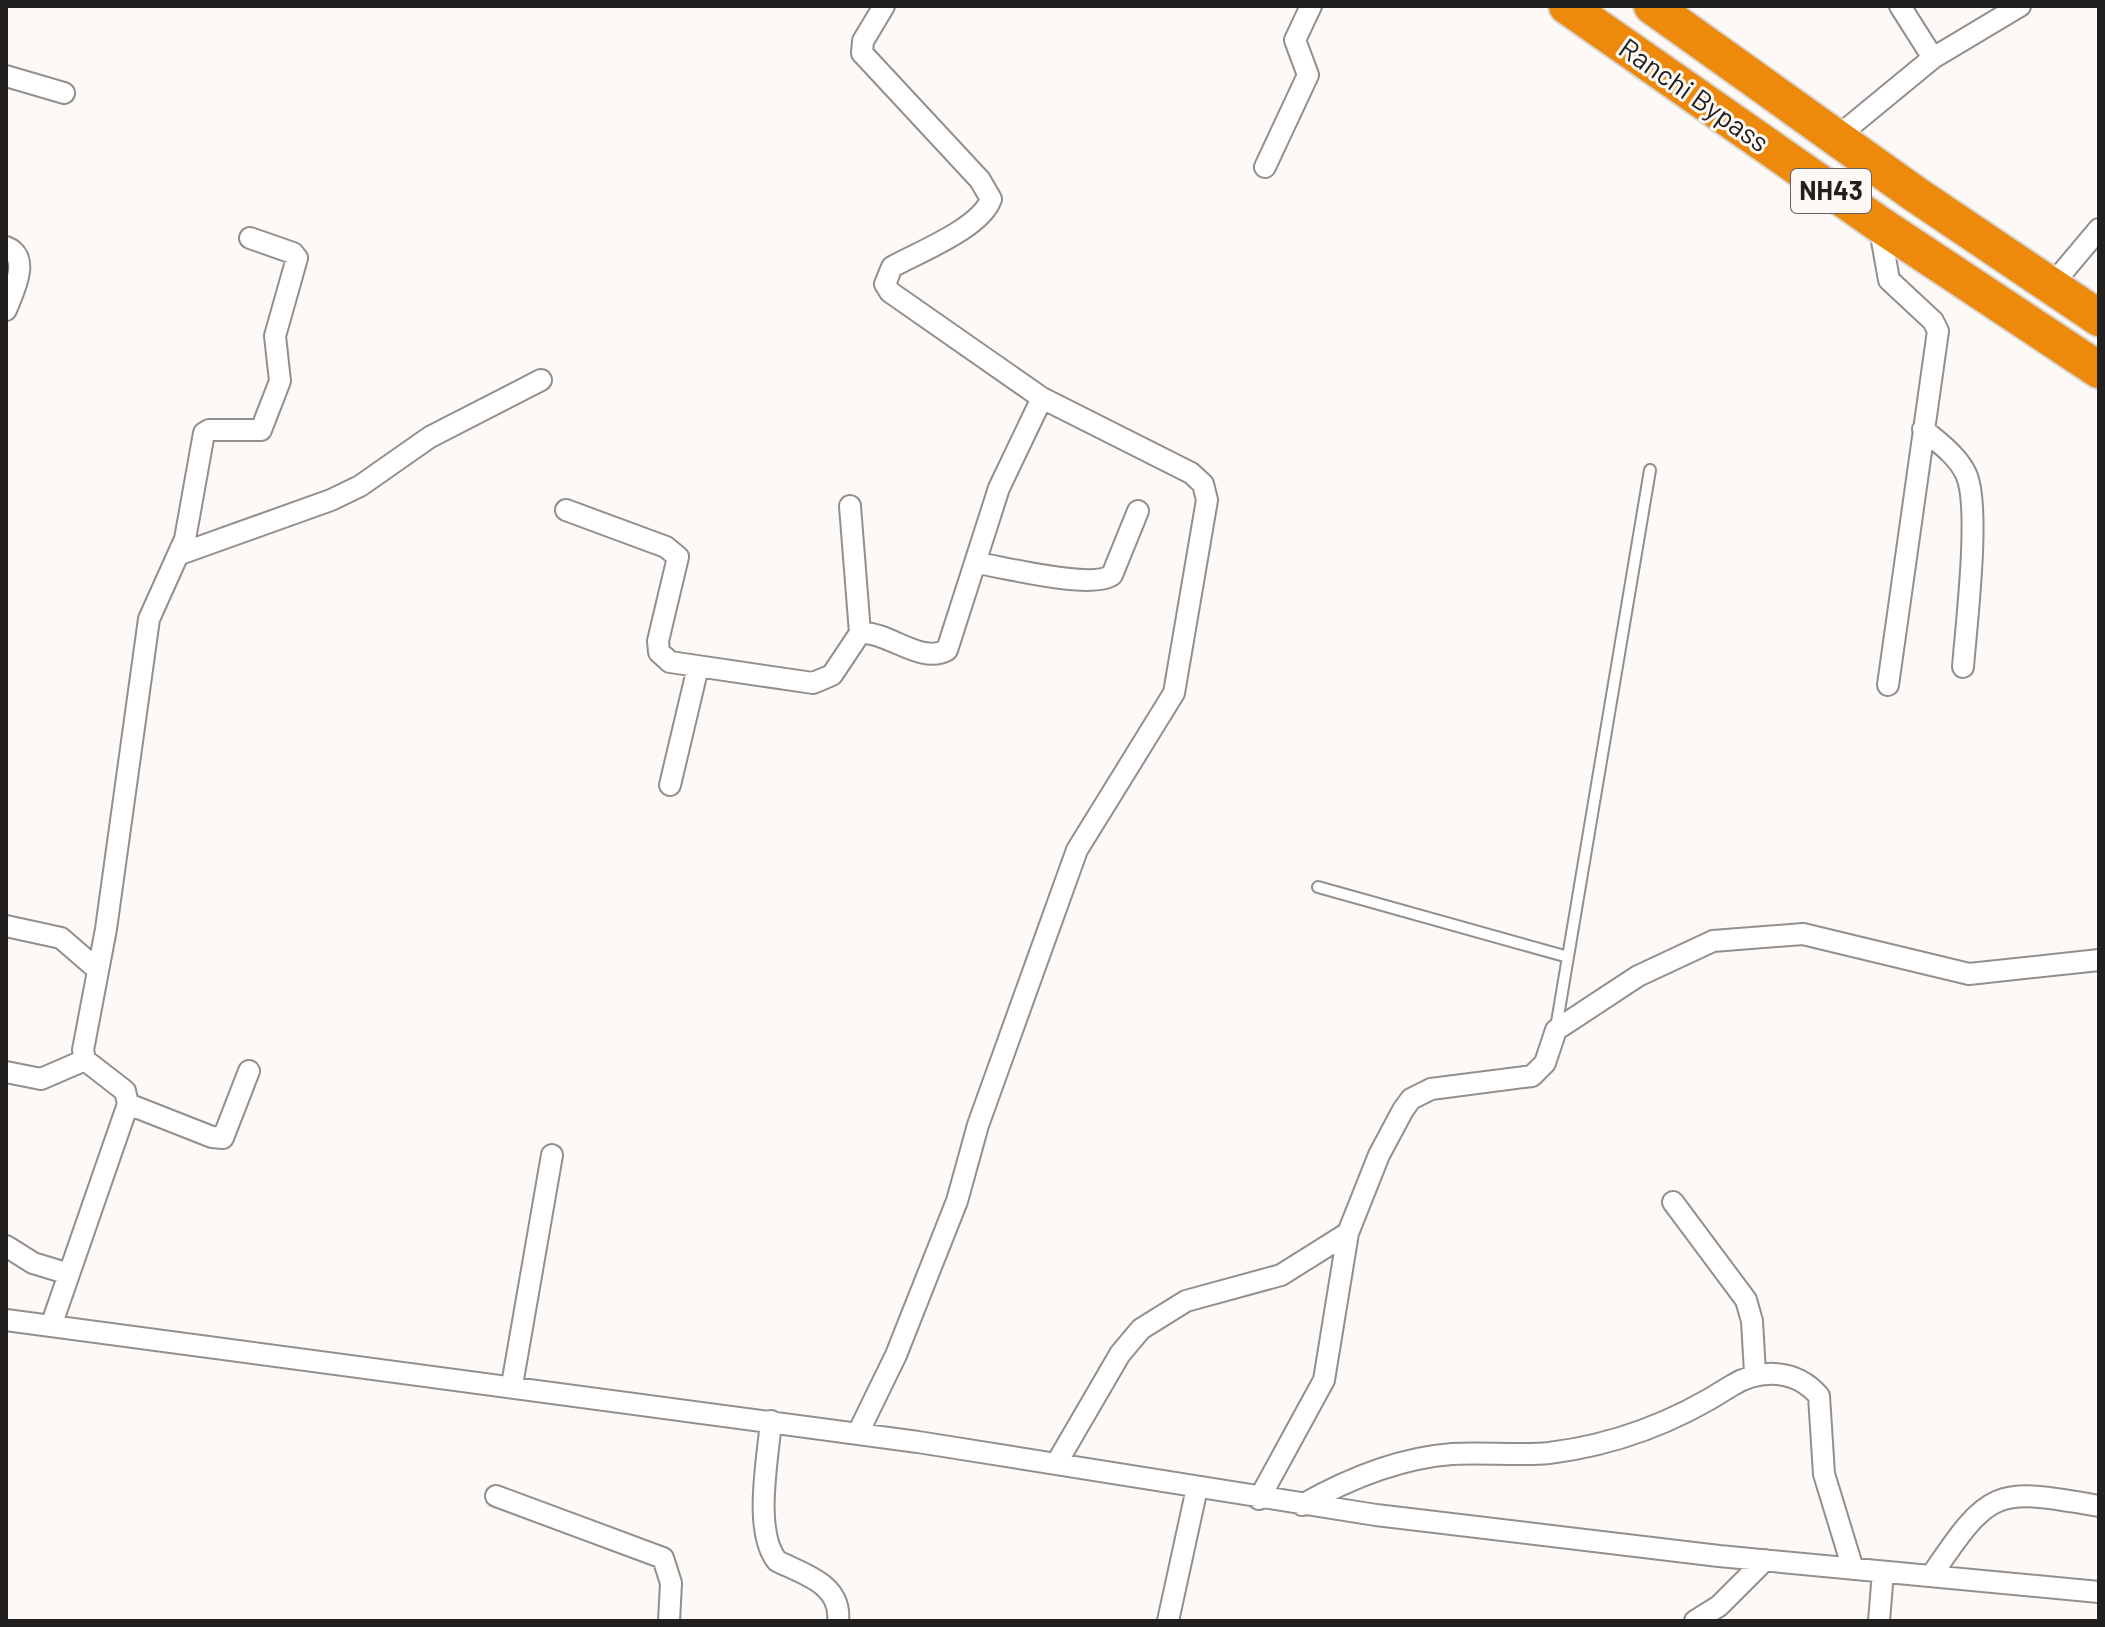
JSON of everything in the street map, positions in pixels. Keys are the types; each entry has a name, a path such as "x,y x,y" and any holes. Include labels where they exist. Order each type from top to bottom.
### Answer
{"highway":[{"name":"Ranchi Bypass","path":"1567,6 1879,224 2099,370"},
{"name":"Ranchi Bypass","path":"1652,6 2099,318"}],"street":[{"path":"858,1433 896,1355 957,1201 978,1125 1077,850 1164,713 1181,669 1207,500 1203,484 1191,473 1042,398 890,292 885,284 892,267 969,225 987,209 991,199 980,180 862,53 863,41 884,6"},
{"path":"1265,167 1308,75 1295,40 1311,6"},
{"path":"1900,6 1933,58"},
{"path":"1837,137 1933,58 2020,6"},
{"path":"6,76 64,93"},
{"path":"1879,224 1889,280 1933,321 1938,331 1888,685"},
{"path":"2051,286 2099,229"},
{"path":"51,1326 128,1104 120,1086 85,1060 83,1050 98,970 149,619 180,554 204,433 209,430 254,433 261,430 280,381 275,336 297,258 293,253 250,238"},
{"path":"6,247 19,260 18,279 6,310"},
{"path":"180,554 341,495 430,437 541,380"},
{"path":"860,633 876,634 930,655 947,650 999,488 1042,398"},
{"path":"1923,429 1956,458 1971,491 1971,568 1963,667"},
{"path":"566,510 675,552 678,565 659,652 670,662 813,683 832,675 860,633 850,506"},
{"path":"977,563 1086,581 1107,579 1138,511"},
{"path":"670,785 698,667"},
{"path":"6,926 61,938 98,970"},
{"path":"1259,1499 1324,1380 1348,1233 1379,1155 1411,1099 1431,1089 1532,1076 1545,1063 1556,1030 1638,976 1713,941 1803,934 1969,974 2099,960"},
{"path":"6,1072 41,1079 85,1060"},
{"path":"128,1104 212,1137 223,1138 249,1071"},
{"path":"512,1385 552,1155"},
{"path":"1673,1202 1746,1300 1752,1321 1755,1373"},
{"path":"1056,1464 1120,1354 1141,1329 1186,1301 1281,1275 1348,1233"},
{"path":"6,1246 33,1263 69,1274"},
{"path":"6,1320 858,1433 1302,1505 1765,1560 2099,1592"},
{"path":"1302,1505 1352,1479 1421,1458 1553,1452 1657,1427 1755,1373 1778,1373 1812,1387 1819,1396 1824,1474 1853,1569"},
{"path":"771,1421 766,1540 777,1561 831,1591 837,1602 838,1621"},
{"path":"1168,1621 1197,1488"},
{"path":"1931,1576 1969,1520 1985,1506 1999,1500 2018,1495 2099,1506"},
{"path":"496,1496 652,1551 663,1558 671,1583 669,1621"},
{"path":"1695,1621 1719,1606 1765,1560"},
{"path":"1879,1621 1883,1572"}],"lane":[{"path":"1556,1030 1650,470"},
{"path":"1318,887 1568,957"}]}
